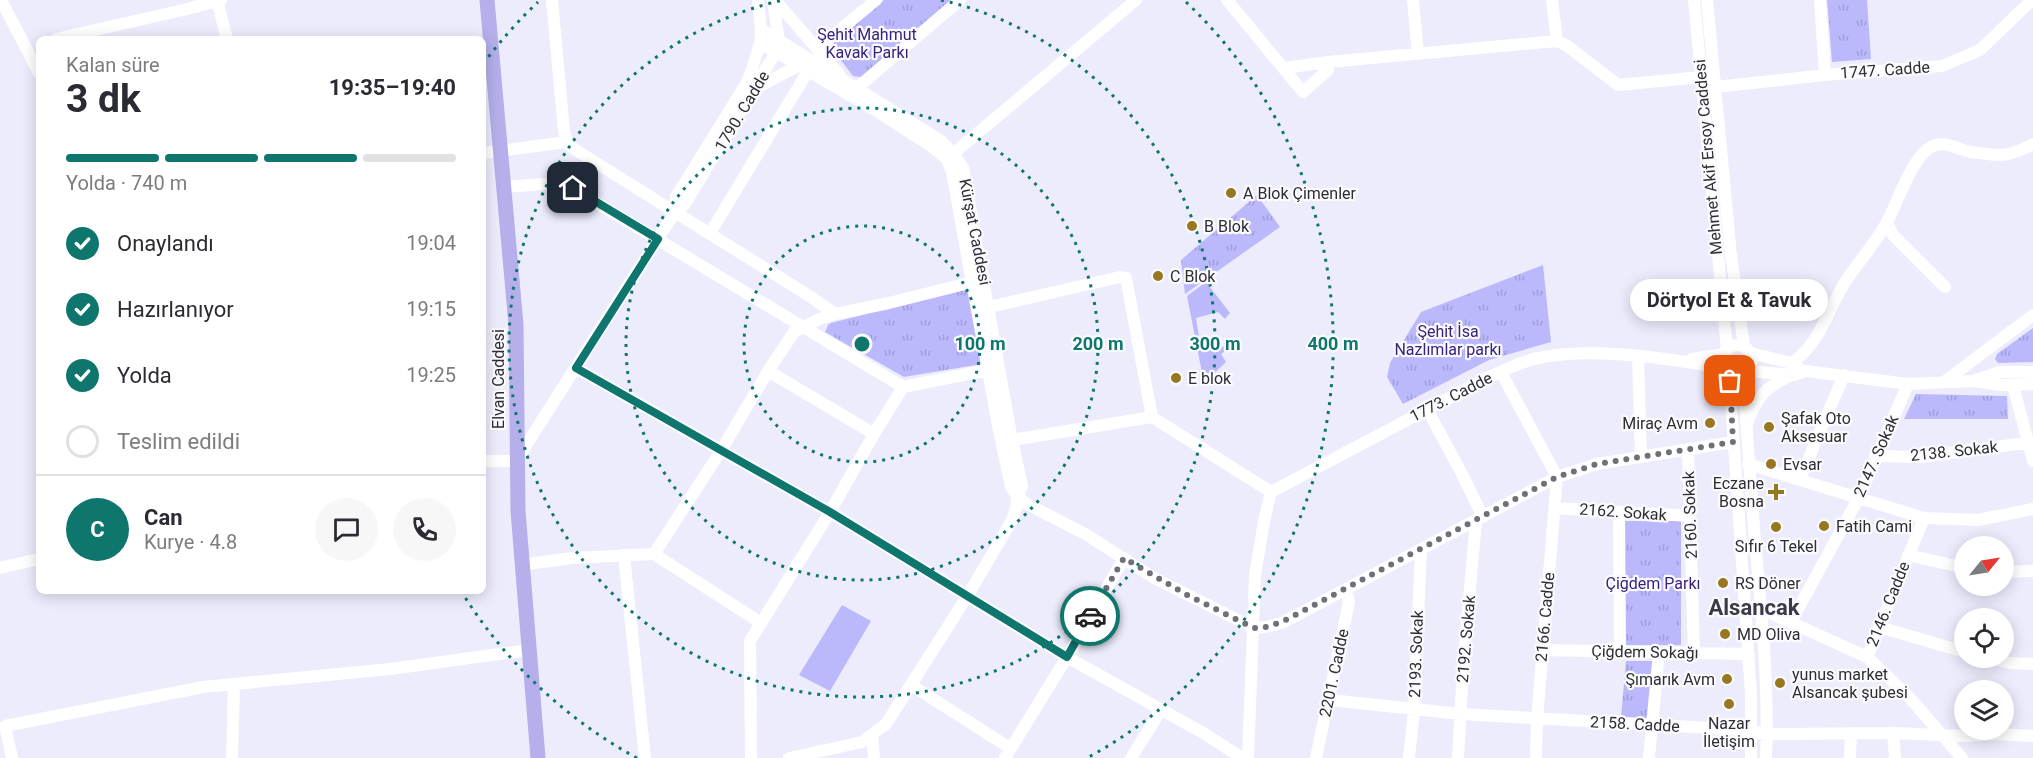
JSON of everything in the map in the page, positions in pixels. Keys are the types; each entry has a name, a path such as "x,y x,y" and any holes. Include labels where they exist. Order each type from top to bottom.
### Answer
{"main road":[{"name":"Elvan Caddesi","path":"487,0 516,325 518,366 516,461 521,565 538,758"}],"street":[{"path":"0,0 36,67"},
{"path":"69,36 218,0 226,36"},
{"path":"552,0 564,131 567,142 574,149 710,233 834,314"},
{"path":"758,0 761,29"},
{"path":"774,0 778,47"},
{"path":"774,0 843,79"},
{"path":"854,0 863,11"},
{"path":"818,48 876,0"},
{"path":"857,88 960,0"},
{"path":"950,156 1136,0"},
{"path":"1227,0 1303,92 1328,70 1329,62"},
{"path":"1413,0 1418,54"},
{"path":"1552,0 1557,41"},
{"name":"Mehmet Akif Ersoy Caddesi","path":"1694,0 1725,352"},
{"name":"Mehmet Akif Ersoy Caddesi","path":"1707,0 1731,255 1747,350"},
{"path":"1820,0 1825,75"},
{"name":"1747. Cadde","path":"1716,87 1825,75 1942,66 1980,50 2032,0"},
{"name":"1790. Cadde","path":"675,212 676,197 746,84 760,43 761,29"},
{"name":"Kürşat Caddesi","path":"760,43 778,47 843,79 940,140 950,156 1011,487 1017,496 1022,486 963,168 950,156 803,69 778,47 761,29"},
{"path":"1284,68 1557,41 1566,45 1618,85 1701,77"},
{"path":"24,45 36,43"},
{"name":"1790. Cadde","path":"516,461 675,212 685,204 756,88 778,47"},
{"path":"710,233 803,69"},
{"path":"756,88 803,69"},
{"path":"486,152 567,142"},
{"path":"1746,427 1758,398 1769,387 1797,370 1803,355 1819,334 1844,285 1887,223 1915,165 1926,150 1937,144 1948,144 1970,152 2001,155 2020,151 2033,144"},
{"path":"504,187 557,183 567,185 903,387 988,370"},
{"path":"1887,223 1893,235 1945,287"},
{"path":"989,307 1120,277 1126,278 1152,417"},
{"path":"654,554 722,449 789,338 804,326 834,314 973,282"},
{"path":"1944,382 2033,315"},
{"path":"1682,361 1725,352 1734,345 1797,370"},
{"path":"1747,350 1752,362 1745,372 1746,427 1761,609 1767,734 1766,758"},
{"path":"1725,352 1723,364 1727,370 1744,572 1752,731 1751,758"},
{"name":"1773. Cadde","path":"1271,492 1500,372 1539,357 1578,354 1638,356 1682,361"},
{"path":"1638,356 1641,457"},
{"path":"1682,361 1727,370 1738,375 1745,372 1797,370 1908,384 1975,381 2001,385 2033,384"},
{"path":"576,368 830,512 1067,657 1242,758"},
{"path":"768,371 874,434"},
{"path":"1500,372 1557,477"},
{"path":"1975,381 2000,372 2033,372"},
{"path":"1800,479 1844,375"},
{"name":"2147. Sokak","path":"1791,622 1859,497 1908,384"},
{"path":"2013,384 2030,442 2033,461"},
{"path":"751,758 750,641 830,512 903,387"},
{"path":"1427,409 1462,474 1479,519"},
{"path":"1012,440 1152,417 1271,492 1263,521 1255,575 1248,758"},
{"path":"1017,496 1027,504 1087,535 1187,595 1254,628 1282,622 1557,477 1597,464 1733,442"},
{"name":"2138. Sokak","path":"1875,456 1922,457 2030,442"},
{"name":"2160. Sokak","path":"1688,449 1694,653"},
{"path":"486,461 516,461"},
{"path":"1748,464 1924,518 1978,520 2033,509"},
{"name":"2166. Cadde","path":"1536,758 1536,718 1557,477"},
{"path":"789,758 862,742 886,724 968,595 1012,520 1017,496"},
{"name":"2162. Sokak","path":"1555,508 1690,516"},
{"path":"1619,512 1620,652"},
{"name":"2146. Cadde","path":"1867,657 1924,518"},
{"name":"2192. Sokak","path":"1458,758 1463,667 1479,519"},
{"name":"2193. Sokak","path":"1409,758 1414,710 1421,549"},
{"path":"521,565 572,558 654,554 761,622"},
{"path":"624,555 645,758"},
{"path":"1908,555 1954,565"},
{"path":"911,685 1007,753 1067,657 1124,558"},
{"path":"0,568 36,560"},
{"path":"2014,572 2033,572"},
{"name":"2201. Cadde","path":"1316,758 1349,602 1346,589"},
{"path":"1761,609 1867,657 1908,696 1962,758"},
{"path":"1879,627 1954,649"},
{"path":"12,758 5,726 203,687 390,669 528,650"},
{"name":"Çiğdem Sokağı","path":"1542,650 1749,654"},
{"path":"1649,758 1659,652"},
{"path":"2014,663 2033,664"},
{"path":"232,758 234,684"},
{"name":"2158. Cadde","path":"1330,700 1461,714 1752,731 1767,734 1893,733 2033,736"},
{"path":"1131,758 1161,710"},
{"path":"1893,733 1895,758"},
{"path":"1850,758 1851,734"},
{"path":"872,735 874,758"}],"green space":[{"name":"Şehit Mahmut Kavak Parkı","path":"884,0 951,0 861,77 853,76 830,46"},
{"path":"1827,0 1867,0 1871,59 1832,62"},
{"path":"1257,195 1280,227 1185,294 1181,260"},
{"name":"Şehit İsa Nazlımlar parkı","path":"1543,265 1551,342 1489,360 1403,404 1387,377 1390,363 1421,312"},
{"path":"1206,282 1230,313 1225,319 1218,312 1196,318 1201,351 1221,348 1229,342 1231,347 1221,354 1226,362 1204,383 1187,296"},
{"path":"968,288 982,364 904,377 825,332 831,323"},
{"path":"2033,328 2033,362 1998,363 1995,359 1997,354"},
{"path":"1916,394 2007,396 2008,419 1904,419"},
{"name":"Çiğdem Parkı","path":"1624,521 1681,521 1681,645 1624,645"},
{"path":"842,605 871,621 830,691 799,675"},
{"path":"1626,661 1653,661 1649,718 1621,717"}],"way so far":[{"path":"1090,616 1124,558 1154,578 1254,628 1282,622 1557,477 1597,464 1733,442 1730,381"}],"place":[{"name":"A Blok Çimenler","path":"1231,193"},
{"name":"B Blok","path":"1192,226"},
{"name":"C Blok","path":"1158,276"},
{"name":"E blok","path":"1176,378"},
{"name":"Dörtyol Et & Tavuk","path":"1730,381"},
{"name":"Miraç Avm","path":"1710,423"},
{"name":"Şafak Oto Aksesuar","path":"1769,427"},
{"name":"Evsar","path":"1771,464"},
{"name":"Eczane Bosna","path":"1776,492"},
{"name":"Fatih Cami","path":"1824,526"},
{"name":"Sıfır 6 Tekel","path":"1776,527"},
{"name":"RS Döner","path":"1723,583"},
{"name":"MD Oliva","path":"1725,634"},
{"name":"Şımarık Avm","path":"1727,679"},
{"name":"yunus market Alsancak şubesi","path":"1780,683"},
{"name":"Nazar İletişim","path":"1729,704"}],"district":[{"name":"Alsancak","path":"1754,607"}],"route":[{"path":"573,188 658,239 576,368 830,512 1067,657 1090,616"}]}
